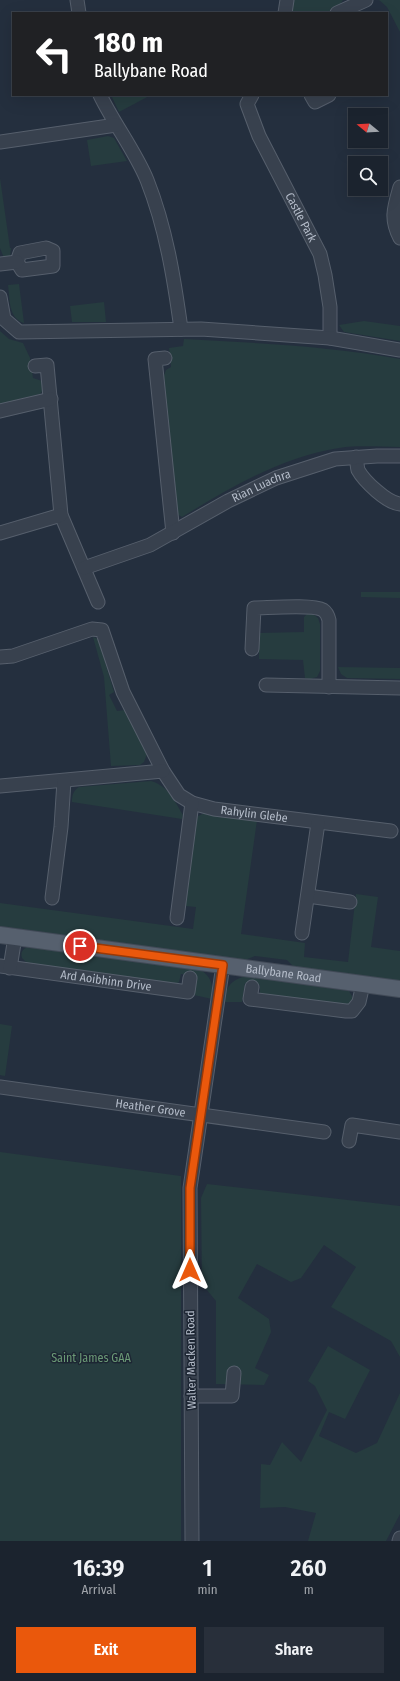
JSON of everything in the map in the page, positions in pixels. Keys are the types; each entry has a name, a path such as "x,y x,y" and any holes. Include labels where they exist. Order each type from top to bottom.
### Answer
{"main road":[{"name":"Ballybane Road","path":"7,936 400,989"}],"street":[{"path":"77,0 79,12"},
{"path":"285,12 287,0"},
{"path":"339,12 366,0"},
{"path":"101,96 144,174 158,212 165,237 181,329"},
{"path":"312,96 315,102 327,96"},
{"name":"Castle Park","path":"247,98 259,136 320,256 330,307 330,338"},
{"path":"0,142 116,125"},
{"path":"400,187 393,217 394,224 400,238"},
{"path":"0,264 17,262"},
{"path":"0,298 4,319 19,332 181,329 330,338 400,350"},
{"path":"160,358 173,533"},
{"path":"41,366 51,399 61,515 98,602"},
{"path":"0,411 51,399"},
{"name":"Rian Luachra","path":"84,568 137,550 173,533 228,501 276,478 335,459 400,456"},
{"path":"356,457 358,468 363,476 384,497 400,504"},
{"path":"0,533 61,515"},
{"path":"252,649 254,608 311,607 324,610 329,620 329,687"},
{"name":"Rahylin Glebe","path":"0,657 13,656 98,628 104,632 118,680 164,771 179,794 192,803 214,809 318,823 391,830"},
{"path":"266,685 400,688"},
{"path":"0,786 164,771"},
{"path":"52,898 61,828 64,781"},
{"path":"177,918 192,803"},
{"path":"302,933 318,823"},
{"path":"308,896 350,902"},
{"name":"Ard Aoibhinn Drive","path":"7,936 5,967 188,992 190,978"},
{"name":"Walter Macken Road","path":"192,1541 190,1188 223,965"},
{"path":"251,993 350,1011 360,1002 363,984"},
{"name":"Heather Grove","path":"0,1087 324,1132"},
{"path":"349,1141 352,1126 400,1132"},
{"path":"191,1396 232,1396 234,1373"}],"green space":[{"path":"292,0 343,0 339,5 327,12 292,12"},
{"path":"379,0 400,0 400,32 387,7"},
{"path":"111,96 149,96 119,112"},
{"path":"108,136 114,138 127,161 91,166 87,140"},
{"path":"0,178 11,248 10,258 4,258 0,248"},
{"path":"19,284 24,323 15,317 12,312 10,302 8,285"},
{"path":"104,302 106,322 72,322 70,306"},
{"path":"364,321 400,326 400,341 344,332 339,325"},
{"path":"0,331 9,339 23,343 30,358 33,378 42,381 43,390 40,394 0,404"},
{"path":"184,339 319,348 400,359 400,447 347,447 318,452 297,458 238,484 182,517 177,514 163,378 166,370 171,367 169,348 183,346"},
{"path":"361,592 400,592 400,598 361,597"},
{"path":"307,614 313,614 318,618 320,624 320,671 317,677 310,679 305,678 303,660 259,659 259,633 304,632 304,617"},
{"path":"93,637 98,639 114,692 109,695 117,711 125,710 147,754 144,762 140,765 111,766 104,677"},
{"path":"338,667 400,668 400,679 347,678 341,674"},
{"path":"151,781 162,786 170,794 183,815 182,819 72,802 73,793 79,787"},
{"path":"205,813 257,820 241,934 305,943 304,957 348,962 356,894 378,897 371,947 400,951 400,981 294,967 287,960 255,956 245,960 0,926 0,903 193,929 196,907 186,906 184,901 195,822 198,816"},
{"path":"29,946 201,970 210,979 212,999 194,995 196,976 181,974 179,982 176,984 27,963 22,958 21,954"},
{"path":"245,976 349,991 353,998 348,1005 260,995 260,985 245,983 242,1002 224,1002 226,992 232,982"},
{"path":"0,1024 12,1026 5,1076 0,1075"},
{"name":"Saint James GAA","path":"0,1152 181,1176 181,1541 0,1541"},
{"path":"207,1184 400,1206 400,1357 391,1341 331,1307 356,1267 324,1245 301,1278 291,1282 257,1264 238,1298 269,1319 271,1332 255,1368 269,1375 264,1385 216,1384 216,1301 202,1284 201,1198"},
{"path":"328,1346 370,1370 345,1419 329,1412 319,1436 356,1453 377,1443 400,1393 400,1514 386,1541 308,1541 316,1513 285,1507 260,1508 261,1464 270,1465 282,1442 301,1462 327,1410 315,1386 308,1381"}],"route":[{"path":"80,946 165,956 223,965 190,1188 190,1270"}]}
